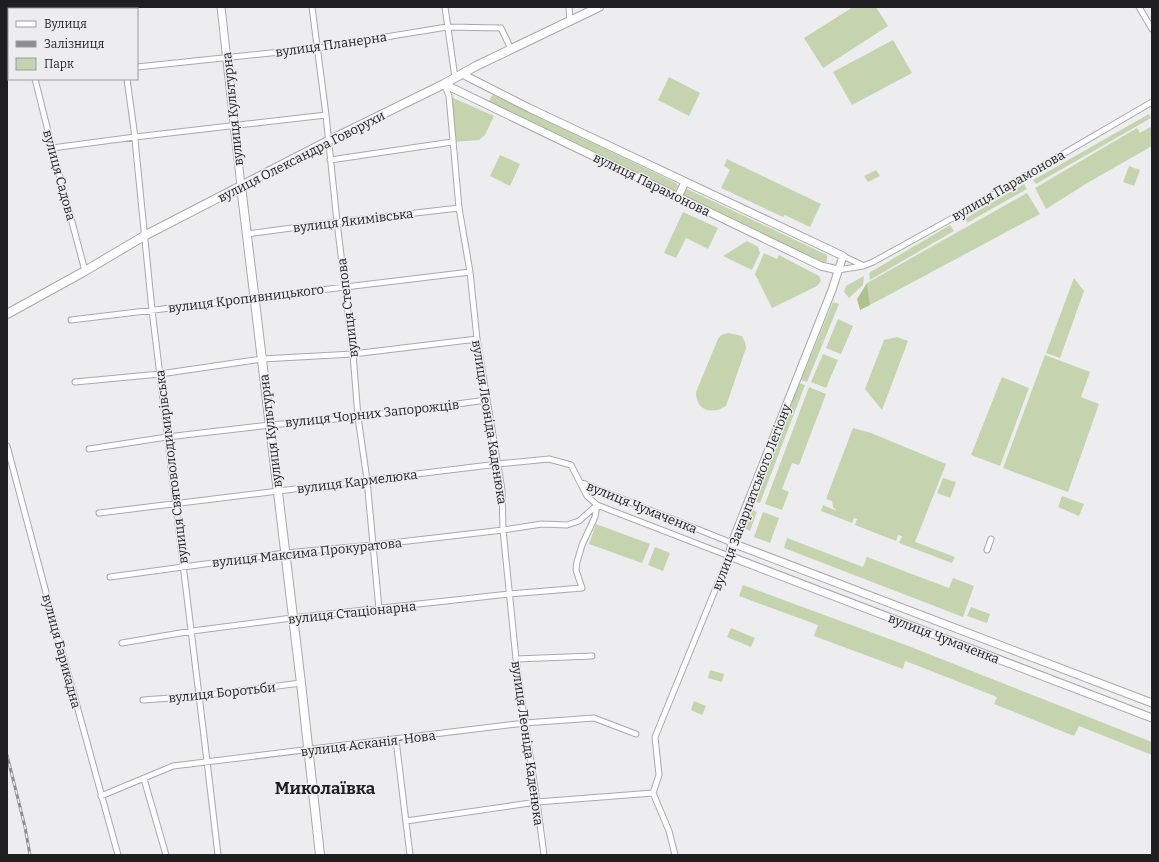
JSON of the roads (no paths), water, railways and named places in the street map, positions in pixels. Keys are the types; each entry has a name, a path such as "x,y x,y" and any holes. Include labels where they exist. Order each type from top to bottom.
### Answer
{"main road":[{"name":"вулиця Олександра Говорухи","path":"7,312 85,271 144,236 328,141 599,7"},
{"name":"вулиця Культурна","path":"241,186 301,683 320,855"}],"street":[{"path":"78,8 88,7"},
{"name":"вулиця Культурна","path":"221,7 241,186"},
{"name":"вулиця Степова","path":"312,7 326,115 344,287 353,354 358,417 374,545 379,609"},
{"path":"445,7 447,27 458,76"},
{"path":"569,7 570,21"},
{"path":"1139,7 1152,29"},
{"name":"вулиця Планерна","path":"138,67 226,56 318,48 447,27 501,28 510,50"},
{"name":"вулиця Парамонова","path":"458,76 863,266"},
{"name":"вулиця Садова","path":"35,80 85,271"},
{"name":"вулиця Святоволодимирівська","path":"127,80 135,136 152,310 218,855"},
{"name":"вулиця Парамонова","path":"444,84 821,266 838,270 863,266 873,262 960,214 1152,102"},
{"name":"вулиця Леоніда Каденюка","path":"444,84 449,96 459,208 470,272 477,339 498,464 516,659 538,802 544,855"},
{"path":"52,148 135,136 326,115"},
{"path":"330,160 452,142"},
{"path":"678,197 685,182"},
{"name":"вулиця Якимівська","path":"246,234 459,208"},
{"name":"вулиця Закарпатського Легіону","path":"653,793 659,775 655,737 729,556 732,543 832,290 843,256"},
{"name":"вулиця Кропивницького","path":"71,320 470,272"},
{"path":"75,382 160,374 262,359 353,354 477,339"},
{"name":"вулиця Чорних Запорожців","path":"89,449 167,437 270,425 358,417 487,400"},
{"name":"вулиця Барикадна","path":"7,446 118,855"},
{"name":"вулиця Кармелюка","path":"99,513 278,490 548,459 571,465 580,482"},
{"name":"вулиця Чумаченка","path":"580,482 732,543 1152,703"},
{"name":"вулиця Чумаченка","path":"580,482 587,496 597,505 1152,718"},
{"name":"вулиця Максима Прокуратова","path":"110,577 285,553 374,545 542,524 572,524 579,521 597,505"},
{"name":"вулиця Стаціонарна","path":"122,643 192,631 292,618 509,594 582,588 576,570 577,562 582,544 595,517 597,505"},
{"path":"987,550 991,539"},
{"path":"516,659 592,656"},
{"name":"вулиця Боротьби","path":"143,700 199,696 301,683"},
{"name":"вулиця Асканія-Нова","path":"101,796 173,766 396,740 525,723 594,718 636,734"},
{"path":"396,740 410,855"},
{"path":"144,779 166,855"},
{"path":"406,821 538,802 653,793 669,832 675,855"}],"railway":[{"path":"7,755 25,827 30,855"}],"district":[{"name":"Миколаївка","path":"325,788"}]}
